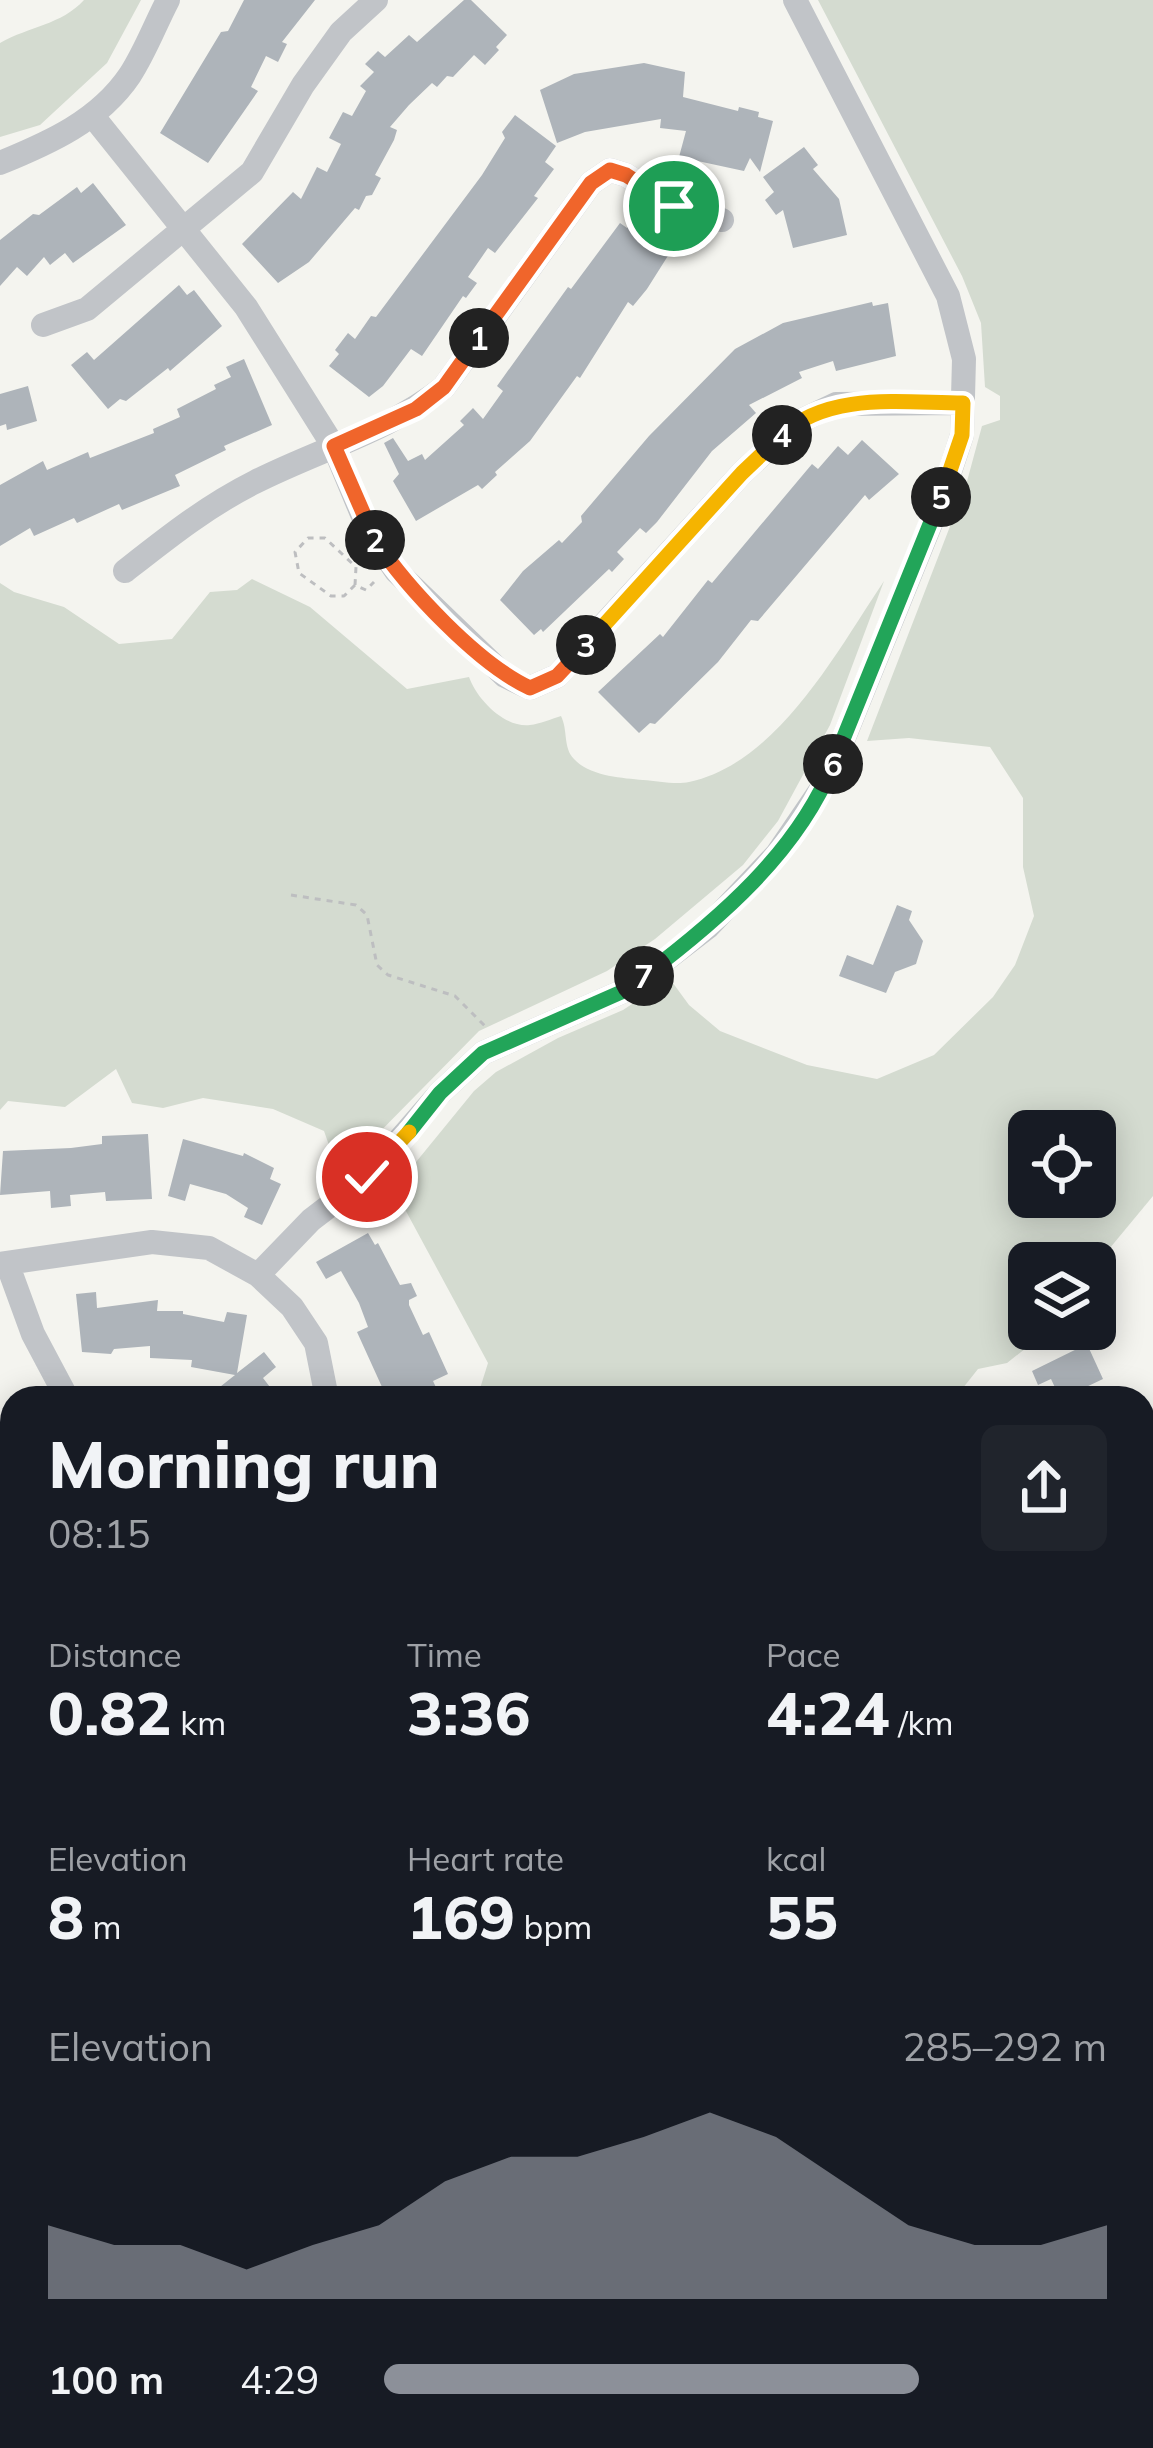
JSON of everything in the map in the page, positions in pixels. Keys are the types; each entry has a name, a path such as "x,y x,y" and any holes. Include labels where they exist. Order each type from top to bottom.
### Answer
{"street":[{"path":"0,163 55,141 92,115 129,76 168,0"},
{"path":"43,325 87,309 252,172 303,85 341,32 376,0"},
{"path":"258,1275 311,1220 367,1177 440,1093 483,1053 626,990 708,927 777,854 826,782 942,496 962,435 964,359 948,296 795,0"},
{"path":"92,115 246,307 334,446 369,531 396,571 505,676 530,688 557,676 742,473 794,424 836,404 963,403"},
{"path":"125,571 196,516 254,482 416,409 444,387 591,183 610,170 674,206 722,220"},
{"path":"61,1386 3,1264 152,1242 209,1247 258,1275 292,1306 316,1343 325,1386"}],"path":[{"path":"308,538 325,538 356,567 356,584 344,596 326,592 299,573 295,552 308,538"},
{"path":"356,584 366,590 380,577"},
{"path":"292,895 356,905 367,915 377,965 388,975 455,996 489,1030"}],"shaded area":[{"path":"84,0 141,0 107,63 40,125 0,137 0,43 55,20"},
{"path":"818,0 1153,0 1153,1196 1115,1242 1008,1242 1008,1350 1023,1350 1007,1363 978,1369 965,1386 481,1386 488,1363 394,1189 474,1091 496,1072 623,1010 670,979 689,1005 720,1031 807,1065 877,1079 934,1055 993,997 1015,965 1034,916 1023,867 1023,798 990,747 909,738 867,741 966,485 982,426 1000,420 1000,396 985,387 981,323 962,276"},
{"path":"252,579 310,607 407,689 469,677 485,703 511,722 530,725 561,716 571,755 580,765 616,777 678,783 721,771 777,729 825,670 884,581 830,725 778,821 743,865 655,939 607,971 479,1031 362,1150 337,1168 324,1131 273,1109 203,1098 163,1108 132,1103 116,1069 65,1107 8,1101 0,1110 0,583 64,607 119,644 172,639 210,592 237,590"}],"building":[{"path":"244,0 315,0 282,42 287,44 278,62 266,56 251,87 258,91 208,163 160,133"},
{"path":"464,0 471,0 507,35 496,47 499,50 485,65 474,55 453,77 447,76 437,87 432,83 409,105 390,127 397,130 375,175 381,178 372,195 366,196 359,210 355,208 309,262 278,283 242,244 293,192 301,199 317,167 327,172 341,144 329,138 343,112 352,116 366,91 360,86 374,72 365,64 378,51 385,57 409,35 417,42"},
{"path":"644,63 685,72 683,97 759,112 758,117 773,121 760,172 750,158 744,171 679,157 686,131 660,128 661,119 585,132 557,143 540,90 574,74"},
{"path":"515,115 556,146 545,162 554,169 495,253 488,248 468,277 477,283 422,356 411,349 369,397 329,366 339,354 335,350 348,333 355,339 371,316 376,317 482,175"},
{"path":"804,147 818,165 813,169 839,199 847,235 793,248 783,210 776,215 765,200 774,192 763,177"},
{"path":"93,183 126,225 73,263 65,253 50,265 44,257 27,276 17,267 0,286 0,240 77,187 81,193"},
{"path":"632,222 671,251 647,289 633,306 628,302 580,378 497,475 482,489 478,485 416,521 393,481 399,474 384,443 393,438 408,461 422,454 425,460 464,425 460,421 473,408 483,419 503,391 497,386 568,287 620,223 627,228"},
{"path":"179,285 187,295 194,290 222,326 170,371 168,368 108,409 71,365 87,352 94,360"},
{"path":"872,302 873,306 888,303 896,356 836,371 833,361 799,372 802,378 749,405 756,413 712,451 646,533 640,528 617,552 624,559 543,632 534,635 500,600 523,571 582,522 581,516 649,436 735,349 783,323"},
{"path":"244,359 272,425 175,475 180,486 122,510 119,504 77,523 74,518 34,536 30,528 0,546 0,485 43,461 47,470 88,452 90,458 154,433 153,429 180,417 177,409 231,377 226,367"},
{"path":"28,386 37,421 7,430 6,424 0,426 0,394"},
{"path":"862,440 899,474 869,500 865,495 758,621 751,620 718,662 655,724 639,733 598,692 660,634 663,637 812,464 818,469 838,446 848,455"},
{"path":"897,905 912,911 909,920 923,941 916,964 895,972 886,993 839,976 847,955 873,965"},
{"path":"148,1134 152,1199 106,1201 105,1192 70,1195 71,1206 51,1208 50,1191 0,1195 3,1151 71,1148 102,1144 102,1136"},
{"path":"183,1139 244,1153 274,1168 270,1179 281,1184 262,1225 244,1217 248,1208 226,1194 190,1184 185,1201 168,1196"},
{"path":"368,1233 400,1285 411,1283 417,1296 409,1305 423,1335 429,1332 448,1374 433,1381 435,1386 382,1386 357,1332 368,1327 359,1303 341,1271 326,1279 316,1262"},
{"path":"96,1292 97,1308 158,1300 157,1311 183,1311 224,1322 227,1312 247,1315 237,1373 264,1352 276,1367 263,1378 269,1386 221,1386 235,1375 191,1367 192,1360 150,1358 150,1346 114,1349 111,1354 82,1352 76,1294"},
{"path":"1075,1350 1090,1350 1103,1379 1088,1386 1054,1386 1051,1379 1038,1385 1032,1371"}],"route":[{"path":"367,1177 440,1093 483,1053 626,990 708,927 777,854 826,782 942,496 962,435 963,403 836,404 794,424 742,473 557,676 530,688 505,676 396,571 369,531 334,446 416,409 444,387 591,183 610,170 674,206"}]}
